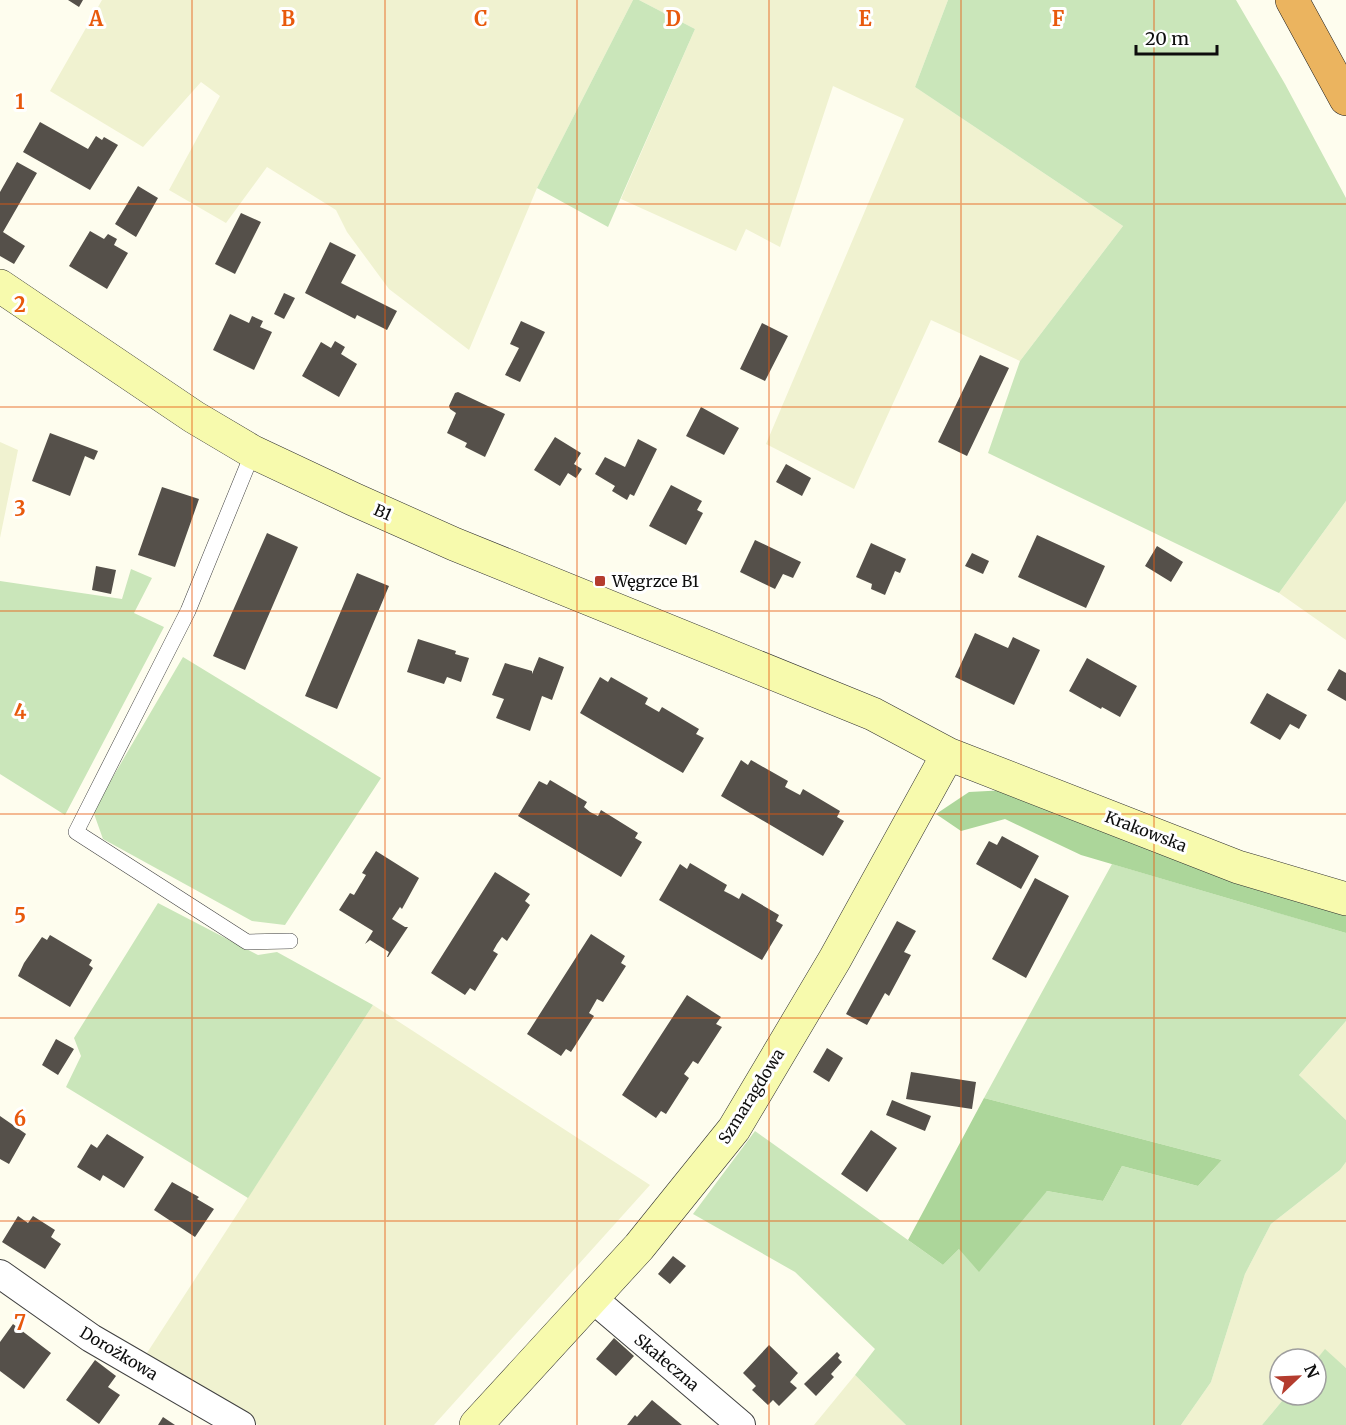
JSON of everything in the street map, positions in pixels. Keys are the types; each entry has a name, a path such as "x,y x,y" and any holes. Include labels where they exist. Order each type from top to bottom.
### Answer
{"highway":[{"path":"1292,0 1346,99"}],"street":[{"name":"B1","path":"0,286 194,417 253,452 454,544 873,714 948,754"},
{"name":"Krakowska","path":"948,754 1238,867 1346,899"},
{"name":"Szmaragdowa","path":"476,1425 639,1247 734,1129 835,959 948,754"},
{"name":"Dorożkowa","path":"0,1274 91,1338 241,1425"},
{"name":"Skałeczna","path":"592,1298 741,1425"}],"lane":[{"path":"253,452 188,611 76,832 247,942 290,941"}],"green space":[{"path":"102,0 633,0 537,188 469,350 389,289 347,232 336,210 267,167 226,223 169,190 220,96 201,82 143,147 50,91"},
{"path":"633,0 639,0 695,29 608,227 537,188"},
{"path":"639,0 948,0 915,87 1123,226 1020,361 931,320 854,489 766,444 904,119 833,86 780,247 746,229 736,251 621,199 695,29"},
{"path":"948,0 1236,0 1285,84 1346,198 1346,501 1279,593 988,453 1020,361 1123,226 915,87"},
{"path":"0,442 18,450 0,538"},
{"path":"1346,501 1346,640 1279,593"},
{"path":"131,569 152,578 134,613 164,627 65,815 0,774 0,581 122,599"},
{"path":"183,657 381,778 285,925 252,921 103,839 93,811"},
{"path":"1007,790 1346,910 1346,933 1081,855 1005,819 961,831 936,814 969,792"},
{"path":"1112,864 1346,933 1346,1021 1299,1075 1346,1120 1346,1162 1340,1170 1271,1224 1245,1274 1211,1382 1181,1425 906,1425 855,1375 875,1349 795,1272 693,1214 755,1131 943,1265 959,1249 1047,1191 1103,1201 1122,1166 1198,1186 1222,1160 984,1098"},
{"path":"158,903 258,955 277,952 373,1005 248,1198 66,1087 81,1056 74,1038"},
{"path":"373,1005 650,1185 434,1425 258,1425 145,1356"},
{"path":"1346,1021 1346,1120 1299,1075"},
{"path":"984,1098 1222,1160 1198,1186 1122,1166 1103,1201 1047,1191 979,1272 959,1249 943,1265 908,1240"},
{"path":"1346,1162 1346,1368 1328,1353 1328,1347 1268,1347 1268,1407 1277,1407 1262,1425 1181,1425 1211,1382 1245,1274 1271,1224 1340,1170"},
{"path":"1328,1352 1346,1368 1346,1425 1262,1425 1277,1407 1328,1407"},
{"path":"855,1375 906,1425 814,1425"}],"building":[{"path":"68,0 83,0 79,7"},
{"path":"40,122 88,149 96,136 102,140 104,137 118,145 90,190 23,152"},
{"path":"17,162 37,173 3,232 25,246 14,264 0,256 0,192"},
{"path":"138,186 158,198 136,237 115,224"},
{"path":"241,213 261,222 235,274 215,264"},
{"path":"90,231 104,239 108,234 117,239 114,245 128,253 107,289 69,266"},
{"path":"330,242 356,255 341,283 397,311 387,330 357,315 355,319 305,293"},
{"path":"284,293 295,298 284,319 274,314"},
{"path":"230,314 249,323 252,316 263,321 260,327 272,332 254,370 213,350"},
{"path":"521,321 545,332 520,382 505,375 519,348 510,344"},
{"path":"762,323 788,336 765,381 740,369"},
{"path":"335,341 345,347 341,354 357,364 339,397 302,376 321,342 331,348"},
{"path":"980,355 1009,368 967,456 938,442"},
{"path":"458,392 505,414 485,457 465,447 467,443 447,433 456,413 449,406 455,393"},
{"path":"701,407 739,428 724,455 686,436"},
{"path":"50,433 98,451 94,460 85,456 70,496 32,481"},
{"path":"555,437 581,453 574,464 582,469 576,478 568,473 560,486 534,470"},
{"path":"638,439 657,449 634,496 630,494 627,500 612,491 615,486 595,474 605,457 625,467"},
{"path":"786,464 811,478 802,496 776,482"},
{"path":"671,485 702,501 697,510 703,513 686,545 649,526"},
{"path":"162,487 199,499 175,567 138,555"},
{"path":"267,533 298,547 245,670 213,656"},
{"path":"1037,535 1105,566 1086,608 1018,577"},
{"path":"755,540 801,562 793,578 783,574 775,589 740,572"},
{"path":"871,543 906,559 900,573 895,571 885,595 871,589 872,584 856,577"},
{"path":"1157,546 1183,562 1171,582 1145,566"},
{"path":"972,553 989,561 983,574 965,566"},
{"path":"96,566 116,570 111,594 92,590"},
{"path":"357,573 389,586 337,709 305,696"},
{"path":"975,633 1008,648 1013,637 1040,650 1014,705 955,677"},
{"path":"418,639 456,651 455,654 469,658 461,682 447,677 444,684 407,672"},
{"path":"539,657 564,667 552,700 542,696 530,731 496,718 504,699 492,695 505,663 532,671 532,674"},
{"path":"1087,658 1137,686 1120,717 1069,691"},
{"path":"1339,669 1346,673 1346,701 1327,690"},
{"path":"600,677 608,682 611,677 648,698 645,704 659,712 662,707 699,729 696,734 704,738 683,773 580,713"},
{"path":"1267,693 1307,715 1299,729 1290,724 1280,740 1250,723"},
{"path":"741,760 748,765 751,760 788,781 785,787 800,795 803,789 840,811 837,817 844,821 823,856 721,796"},
{"path":"550,780 587,802 584,807 590,812 598,816 601,810 638,833 635,838 642,842 621,877 518,816 539,781 547,785"},
{"path":"1002,836 1039,856 1021,889 976,864 989,841 997,845"},
{"path":"376,851 419,878 402,909 400,907 392,919 408,927 388,957 389,952 370,940 365,944 373,931 339,910 350,893 354,895 366,875 362,873"},
{"path":"690,863 727,885 724,891 739,899 742,893 779,915 776,921 783,925 762,960 659,900 680,864 687,869"},
{"path":"495,872 530,894 525,901 530,905 507,941 502,937 497,944 493,951 498,954 475,991 470,988 465,995 431,973"},
{"path":"1035,878 1069,896 1026,978 992,959"},
{"path":"897,921 916,931 904,952 911,955 889,996 885,993 867,1025 846,1014"},
{"path":"591,934 625,956 621,963 626,966 603,1002 597,999 589,1013 594,1016 571,1052 566,1049 561,1056 527,1034"},
{"path":"50,935 92,960 89,965 93,968 70,1007 18,976 42,937 47,940"},
{"path":"687,995 721,1017 716,1024 722,1027 698,1064 693,1061 684,1074 689,1078 666,1114 661,1111 656,1118 622,1095"},
{"path":"56,1039 74,1049 58,1075 42,1065"},
{"path":"827,1048 843,1058 829,1082 813,1072"},
{"path":"911,1072 976,1082 972,1109 906,1099"},
{"path":"892,1100 931,1116 925,1131 886,1115"},
{"path":"0,1116 26,1134 9,1164 0,1159"},
{"path":"871,1130 897,1148 867,1192 841,1174"},
{"path":"107,1134 144,1157 124,1188 103,1175 100,1181 77,1167 91,1144 97,1148"},
{"path":"172,1182 199,1197 197,1199 214,1209 195,1237 154,1210"},
{"path":"18,1216 28,1223 33,1216 55,1230 51,1237 61,1244 45,1269 2,1242"},
{"path":"673,1256 686,1266 670,1284 658,1274"},
{"path":"13,1324 51,1353 24,1389 0,1371 0,1342"},
{"path":"614,1338 634,1356 616,1376 596,1359"},
{"path":"769,1345 798,1373 790,1382 797,1388 779,1406 773,1400 768,1405 752,1390 756,1386 743,1373"},
{"path":"837,1352 842,1362 831,1374 834,1377 816,1396 804,1384"},
{"path":"95,1360 116,1376 108,1387 120,1395 99,1424 66,1400"},
{"path":"652,1400 682,1425 627,1425"},
{"path":"163,1417 175,1425 158,1425"}],"place":[{"name":"Węgrzce B1","path":"600,581"}]}
